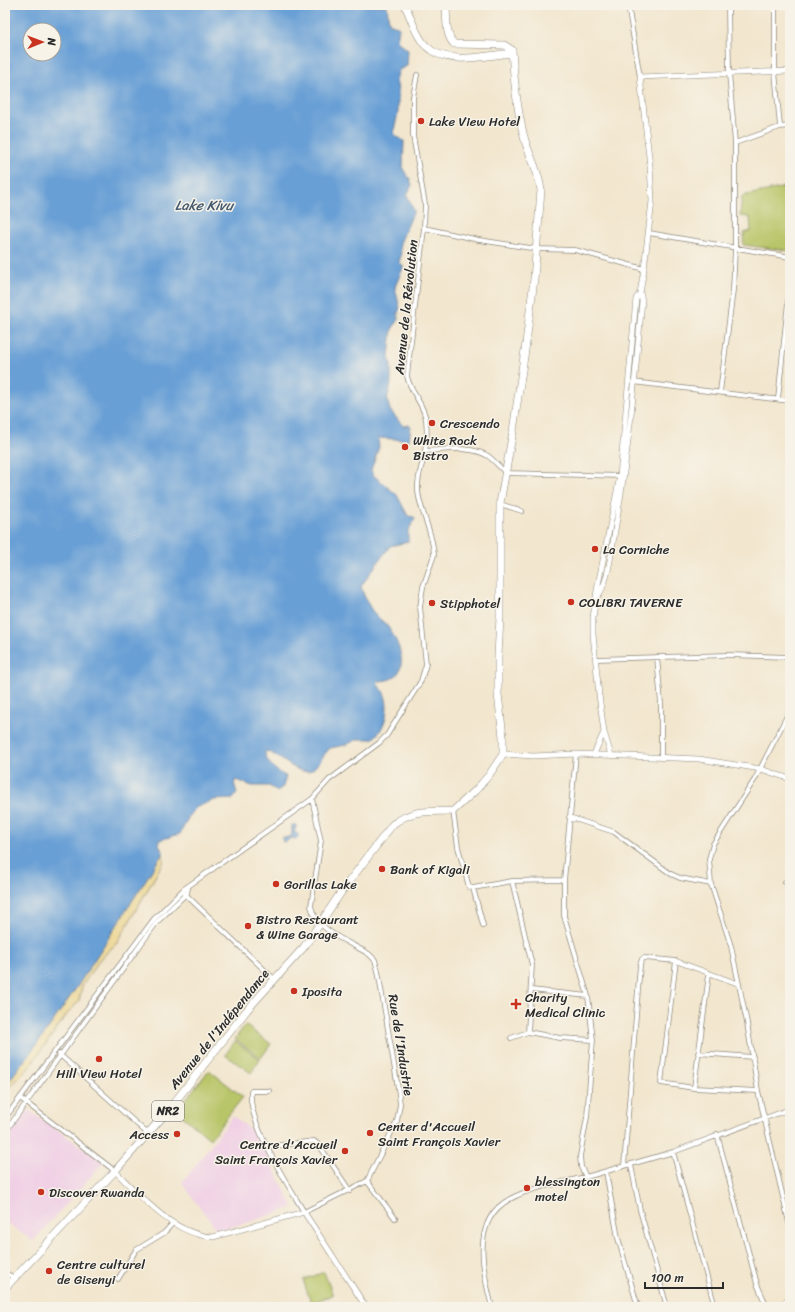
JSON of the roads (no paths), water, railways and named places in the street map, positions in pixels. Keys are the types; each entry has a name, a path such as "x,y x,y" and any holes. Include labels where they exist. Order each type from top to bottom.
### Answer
{"highway":[{"path":"405,5 417,33 425,45 440,55 457,58 512,53"},
{"path":"446,5 448,34 450,40 454,44 509,46 512,53 517,101 522,127 526,144 540,177 541,190 537,249 518,402 500,504 498,694 503,737 503,754 480,785 453,811"},
{"name":"Avenue de l'Indépendance","path":"5,1288 148,1134 210,1055 274,979 304,947 344,888 394,824 403,817 414,812 425,810 453,811"}],"street":[{"path":"610,755 604,732 593,634 597,590 608,551 622,476 633,382 637,326 636,299 640,293 644,269 652,201 650,166 640,77 628,5"},
{"path":"720,392 733,290 735,249 735,143 729,73 728,5"},
{"path":"775,5 775,71 780,127"},
{"path":"640,77 790,71"},
{"name":"Avenue de la Révolution","path":"183,893 312,799 329,780 387,735 424,673 425,654 420,607 423,587 434,555 430,530 418,492 417,476 425,451 425,416 409,385 407,376 424,228 425,204 413,136 413,97 417,75"},
{"path":"735,143 780,127 790,126"},
{"path":"424,228 479,240 537,249 574,250 644,269"},
{"path":"649,233 735,249 790,257"},
{"path":"778,399 790,283"},
{"path":"633,382 790,400"},
{"path":"425,451 470,450 482,453 488,456 506,473 622,476"},
{"path":"500,504 522,510"},
{"path":"596,659 728,655 790,656"},
{"path":"657,657 661,757"},
{"path":"790,710 761,769 739,806 713,844 708,859 711,884 731,946 753,1057 758,1091 790,1227"},
{"path":"594,754 604,732"},
{"path":"503,754 533,756 594,754 700,759 761,769 790,779"},
{"path":"576,754 564,880 564,916 588,996 593,1040 587,1117 580,1156 581,1167 586,1177"},
{"path":"312,799 321,841 311,906 312,913 320,925"},
{"path":"453,811 458,848 469,887 473,888 512,881 564,880"},
{"path":"569,817 614,832 671,874 680,878 711,884"},
{"path":"512,881 532,965 528,1032"},
{"path":"473,888 483,925"},
{"path":"5,1118 154,919 167,904 183,893"},
{"path":"5,1132 157,922 183,893"},
{"path":"183,893 274,979"},
{"path":"167,904 171,908"},
{"path":"154,919 157,922"},
{"name":"Rue de l'Industrie","path":"320,925 369,954 374,960 378,971 400,1104 397,1121 367,1181"},
{"path":"128,955 132,958"},
{"path":"624,1166 640,965 642,959 676,961 739,984"},
{"path":"676,961 660,1078 661,1083 694,1088 758,1091"},
{"path":"694,1088 709,974"},
{"path":"102,990 106,993"},
{"path":"531,990 588,996"},
{"path":"511,1038 528,1032 560,1038 593,1040"},
{"path":"56,1051 148,1134"},
{"path":"698,1053 753,1057"},
{"path":"269,1091 251,1091 250,1096 250,1103 266,1147 304,1212 366,1307"},
{"path":"20,1098 115,1171 173,1223 186,1231 213,1237 304,1212 350,1191 367,1181 395,1218"},
{"path":"492,1307 484,1274 482,1255 483,1237 488,1220 497,1208 509,1199 522,1194 606,1172 673,1152 718,1134 790,1109"},
{"path":"718,1134 757,1284 767,1307"},
{"path":"266,1147 314,1141 319,1145 350,1191"},
{"path":"673,1152 714,1307"},
{"path":"631,1165 640,1210 666,1307"},
{"path":"606,1172 618,1238 638,1307"},
{"path":"118,1279 136,1250 164,1232 173,1223"},
{"path":"5,1273 15,1278"},
{"path":"778,1307 790,1299"}],"water":[{"name":"Lake Kivu","path":"5,5 387,5 389,23 399,28 397,41 408,50 407,66 399,70 396,80 398,90 398,113 394,130 395,135 404,141 403,169 412,185 407,195 414,211 400,243 401,256 399,262 403,268 395,287 400,309 398,312 398,321 392,329 389,357 391,365 391,384 387,399 390,410 403,426 411,426 409,440 378,438 379,447 371,470 373,475 397,495 408,516 414,517 415,519 408,531 408,542 390,546 361,586 369,606 388,627 400,652 400,669 396,675 389,679 378,681 377,683 386,699 386,718 377,735 372,739 358,739 346,745 330,748 316,766 309,771 296,769 271,753 265,751 265,755 269,763 286,776 283,787 277,791 269,786 252,786 237,780 234,783 237,793 233,799 214,800 197,807 190,814 180,834 159,840 163,853 77,987 43,1036 5,1086"},
{"path":"292,825 297,825 294,832 298,834 298,837 296,839 291,838 286,842 283,842 282,838 292,835"}],"place":[{"name":"Lake View Hotel","path":"421,121"},
{"name":"Crescendo","path":"432,423"},
{"name":"White Rock Bistro","path":"405,447"},
{"name":"La Corniche","path":"595,549"},
{"name":"COLIBRI TAVERNE","path":"571,602"},
{"name":"Stipphotel","path":"432,603"},
{"name":"Bank of Kigali","path":"382,869"},
{"name":"Gorillas Lake","path":"276,884"},
{"name":"Bistro Restaurant & Wine Garage","path":"248,926"},
{"name":"Iposita","path":"294,991"},
{"name":"Charity Medical Clinic","path":"516,1004"},
{"name":"Hill View Hotel","path":"99,1059"},
{"name":"Center d'Accueil Saint François Xavier","path":"370,1133"},
{"name":"Access","path":"177,1134"},
{"name":"Centre d'Accueil Saint François Xavier","path":"345,1151"},
{"name":"blessington motel","path":"527,1188"},
{"name":"Discover Rwanda","path":"41,1192"},
{"name":"Centre culturel de Gisenyi","path":"49,1271"}]}
